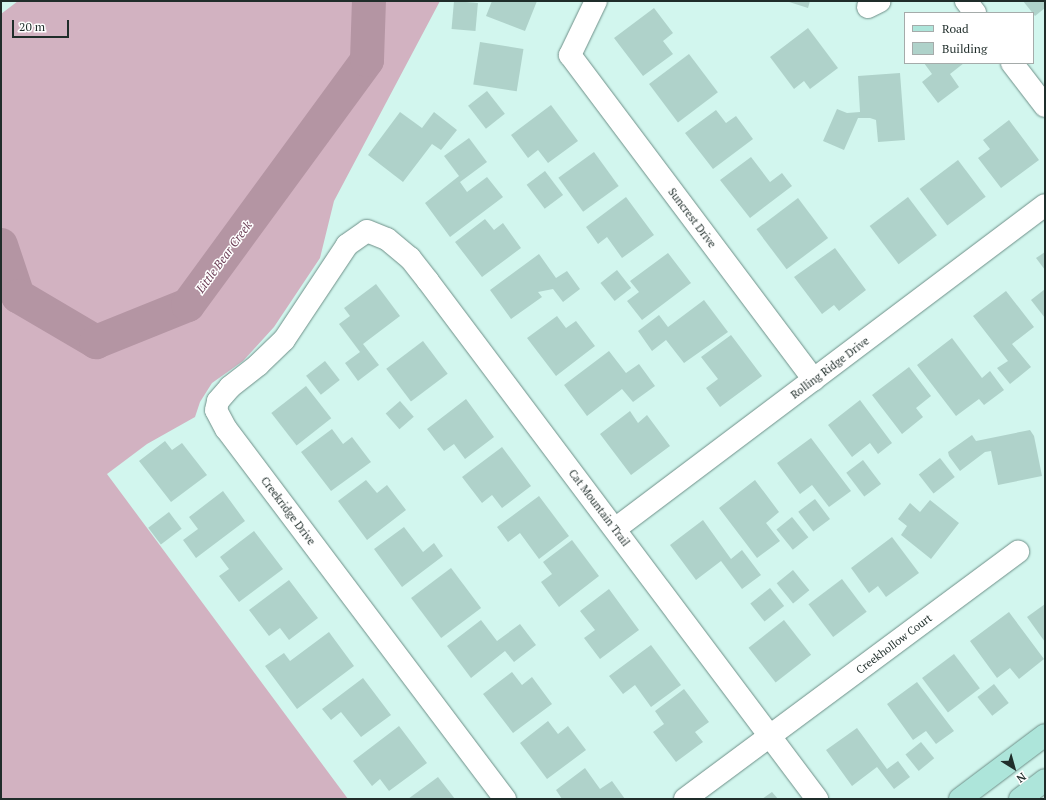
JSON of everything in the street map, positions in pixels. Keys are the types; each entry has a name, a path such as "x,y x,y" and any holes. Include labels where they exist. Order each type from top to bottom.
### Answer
{"main road":[{"path":"960,799 1045,735"},
{"path":"1020,799 1045,780"}],"street":[{"name":"Suncrest Drive","path":"596,1 570,55 814,380"},
{"path":"966,1 974,12"},
{"path":"1013,64 1045,106"},
{"name":"Rolling Ridge Drive","path":"615,529 1045,205"},
{"name":"Cat Mountain Trail","path":"367,232 387,238 410,258 817,799"},
{"name":"Creekridge Drive","path":"367,232 347,245 284,340 230,387 218,401 216,410 226,429 505,799"},
{"name":"Creekhollow Court","path":"685,799 1018,552"}],"shaded area":[{"path":"18,1 440,1 334,201 320,258 274,327 243,361 212,383 200,402 195,417 147,444 107,474 348,799 1,799 1,14"}],"building":[{"path":"454,1 478,3 475,31 452,29"},
{"path":"492,1 537,1 525,31 486,16"},
{"path":"786,1 810,1 808,8"},
{"path":"1023,1 1045,1 1045,8 1035,16 1034,12 1032,12"},
{"path":"654,8 673,33 663,41 673,54 643,76 614,38"},
{"path":"808,28 838,68 810,89 804,81 794,89 770,57"},
{"path":"480,42 523,49 517,91 473,84"},
{"path":"689,54 718,92 678,122 649,84"},
{"path":"925,64 963,64 950,74 959,87 938,103 922,82 932,74"},
{"path":"900,73 905,140 878,142 876,120 870,118 858,118 844,150 823,141 837,109 847,113 860,112 858,76"},
{"path":"487,91 505,114 486,129 468,106"},
{"path":"551,105 578,141 548,163 538,150 528,158 511,135"},
{"path":"716,110 726,123 736,116 753,139 713,169 685,133"},
{"path":"400,112 422,128 434,112 457,130 441,150 432,144 403,182 368,155"},
{"path":"1009,120 1039,160 1001,188 978,158 990,149 983,140"},
{"path":"469,138 487,162 460,182 467,192 487,177 503,197 450,237 425,203 459,176 444,156"},
{"path":"594,152 619,186 583,212 558,178"},
{"path":"751,157 770,182 782,173 792,186 750,218 720,180"},
{"path":"958,160 986,197 947,226 920,189"},
{"path":"545,171 563,195 545,209 527,185"},
{"path":"626,197 654,235 622,258 607,237 598,244 586,227"},
{"path":"908,197 937,235 899,264 870,226"},
{"path":"798,198 828,238 787,269 756,229"},
{"path":"485,219 494,230 503,223 521,248 482,277 455,242"},
{"path":"835,248 866,290 839,311 834,305 822,314 794,277"},
{"path":"1045,252 1045,270 1036,258"},
{"path":"668,253 691,283 642,320 627,301 639,292 630,281"},
{"path":"539,254 556,278 567,271 580,289 563,302 553,289 538,292 542,297 511,319 490,290"},
{"path":"617,270 631,288 615,301 600,283"},
{"path":"376,284 400,316 363,344 379,365 358,381 345,363 360,352 339,324 350,316 344,308"},
{"path":"1045,289 1045,318 1031,300"},
{"path":"1006,291 1034,327 1012,344 1031,367 1010,384 997,368 1008,361 973,316"},
{"path":"704,300 728,332 684,363 666,340 652,351 638,331 659,315 668,327"},
{"path":"557,316 566,328 576,321 595,346 556,376 527,338"},
{"path":"731,335 762,376 720,407 706,388 718,379 701,357"},
{"path":"952,338 982,378 990,371 1004,390 984,405 979,399 956,416 917,365"},
{"path":"423,341 448,374 411,401 386,369"},
{"path":"609,351 626,373 639,364 655,386 633,402 622,389 587,416 564,385"},
{"path":"325,361 340,380 321,395 306,376"},
{"path":"909,367 931,396 916,408 923,417 902,434 872,395"},
{"path":"306,386 331,418 297,445 271,413"},
{"path":"466,399 494,437 465,459 454,444 444,451 427,429"},
{"path":"860,400 892,443 878,454 870,443 852,457 828,425"},
{"path":"400,401 414,417 399,429 386,413"},
{"path":"630,411 638,423 647,415 670,446 631,475 600,434"},
{"path":"332,429 343,444 352,437 371,462 331,491 301,452"},
{"path":"1030,430 1034,436 1042,476 998,485 991,451 985,452 960,471 949,456 948,452 972,435 976,441"},
{"path":"811,438 851,491 829,507 812,485 800,494 777,463"},
{"path":"165,441 172,450 182,443 207,475 171,502 139,461"},
{"path":"502,447 531,486 502,508 492,495 482,503 462,477"},
{"path":"940,458 955,477 933,494 919,475"},
{"path":"863,460 881,484 864,497 846,473"},
{"path":"366,480 377,493 387,485 406,510 367,540 338,501"},
{"path":"755,480 779,512 766,523 780,541 757,558 719,508"},
{"path":"223,491 245,521 196,558 183,540 198,529 189,517"},
{"path":"539,496 569,536 539,559 520,533 508,542 497,527"},
{"path":"815,499 830,519 813,532 798,512"},
{"path":"930,500 959,523 931,559 901,535 907,526 898,519 910,503 920,512"},
{"path":"169,512 182,529 161,544 148,528"},
{"path":"792,517 808,537 793,550 776,530"},
{"path":"703,520 731,559 742,550 761,575 742,589 721,561 696,580 670,545"},
{"path":"404,527 423,552 434,543 443,556 402,587 374,549"},
{"path":"254,531 283,569 239,602 219,576 229,569 220,557"},
{"path":"892,537 919,573 886,597 878,586 869,593 851,568"},
{"path":"572,540 599,576 559,607 541,582 552,574 543,562"},
{"path":"451,568 481,608 441,638 411,598"},
{"path":"793,570 809,590 793,603 777,583"},
{"path":"842,579 867,612 833,637 808,604"},
{"path":"289,580 318,618 289,640 280,628 269,636 249,610"},
{"path":"770,588 784,606 764,622 750,603"},
{"path":"609,589 639,630 600,659 584,638 595,630 580,611"},
{"path":"1045,604 1045,642 1027,617"},
{"path":"1009,612 1044,659 1019,679 1010,668 997,678 970,641"},
{"path":"481,620 497,641 520,624 536,645 514,662 505,651 471,678 447,646"},
{"path":"784,620 811,655 776,682 749,648"},
{"path":"329,632 354,666 297,709 265,666 284,653 290,661"},
{"path":"651,645 681,685 651,707 635,685 623,694 609,676"},
{"path":"954,654 980,688 948,712 922,678"},
{"path":"512,672 522,685 532,677 552,704 513,733 483,694"},
{"path":"363,678 391,715 361,737 341,712 331,720 322,709"},
{"path":"917,682 954,731 936,744 926,731 913,740 887,704"},
{"path":"994,684 1009,703 992,716 977,697"},
{"path":"684,689 709,722 695,732 703,742 676,762 653,732 664,724 655,711"},
{"path":"548,721 558,734 568,726 586,750 547,779 520,743"},
{"path":"399,726 427,763 389,791 380,779 372,786 353,761"},
{"path":"857,728 887,769 898,761 910,777 894,789 877,767 852,786 826,750"},
{"path":"921,742 934,758 919,771 905,755"},
{"path":"585,768 600,789 612,781 625,799 562,799 556,790"},
{"path":"438,777 455,799 408,799"},
{"path":"772,792 778,799 762,799"}],"waterway":[{"name":"Little Bear Creek","path":"1,245 18,296 96,342 188,305 367,60 369,1"}]}
